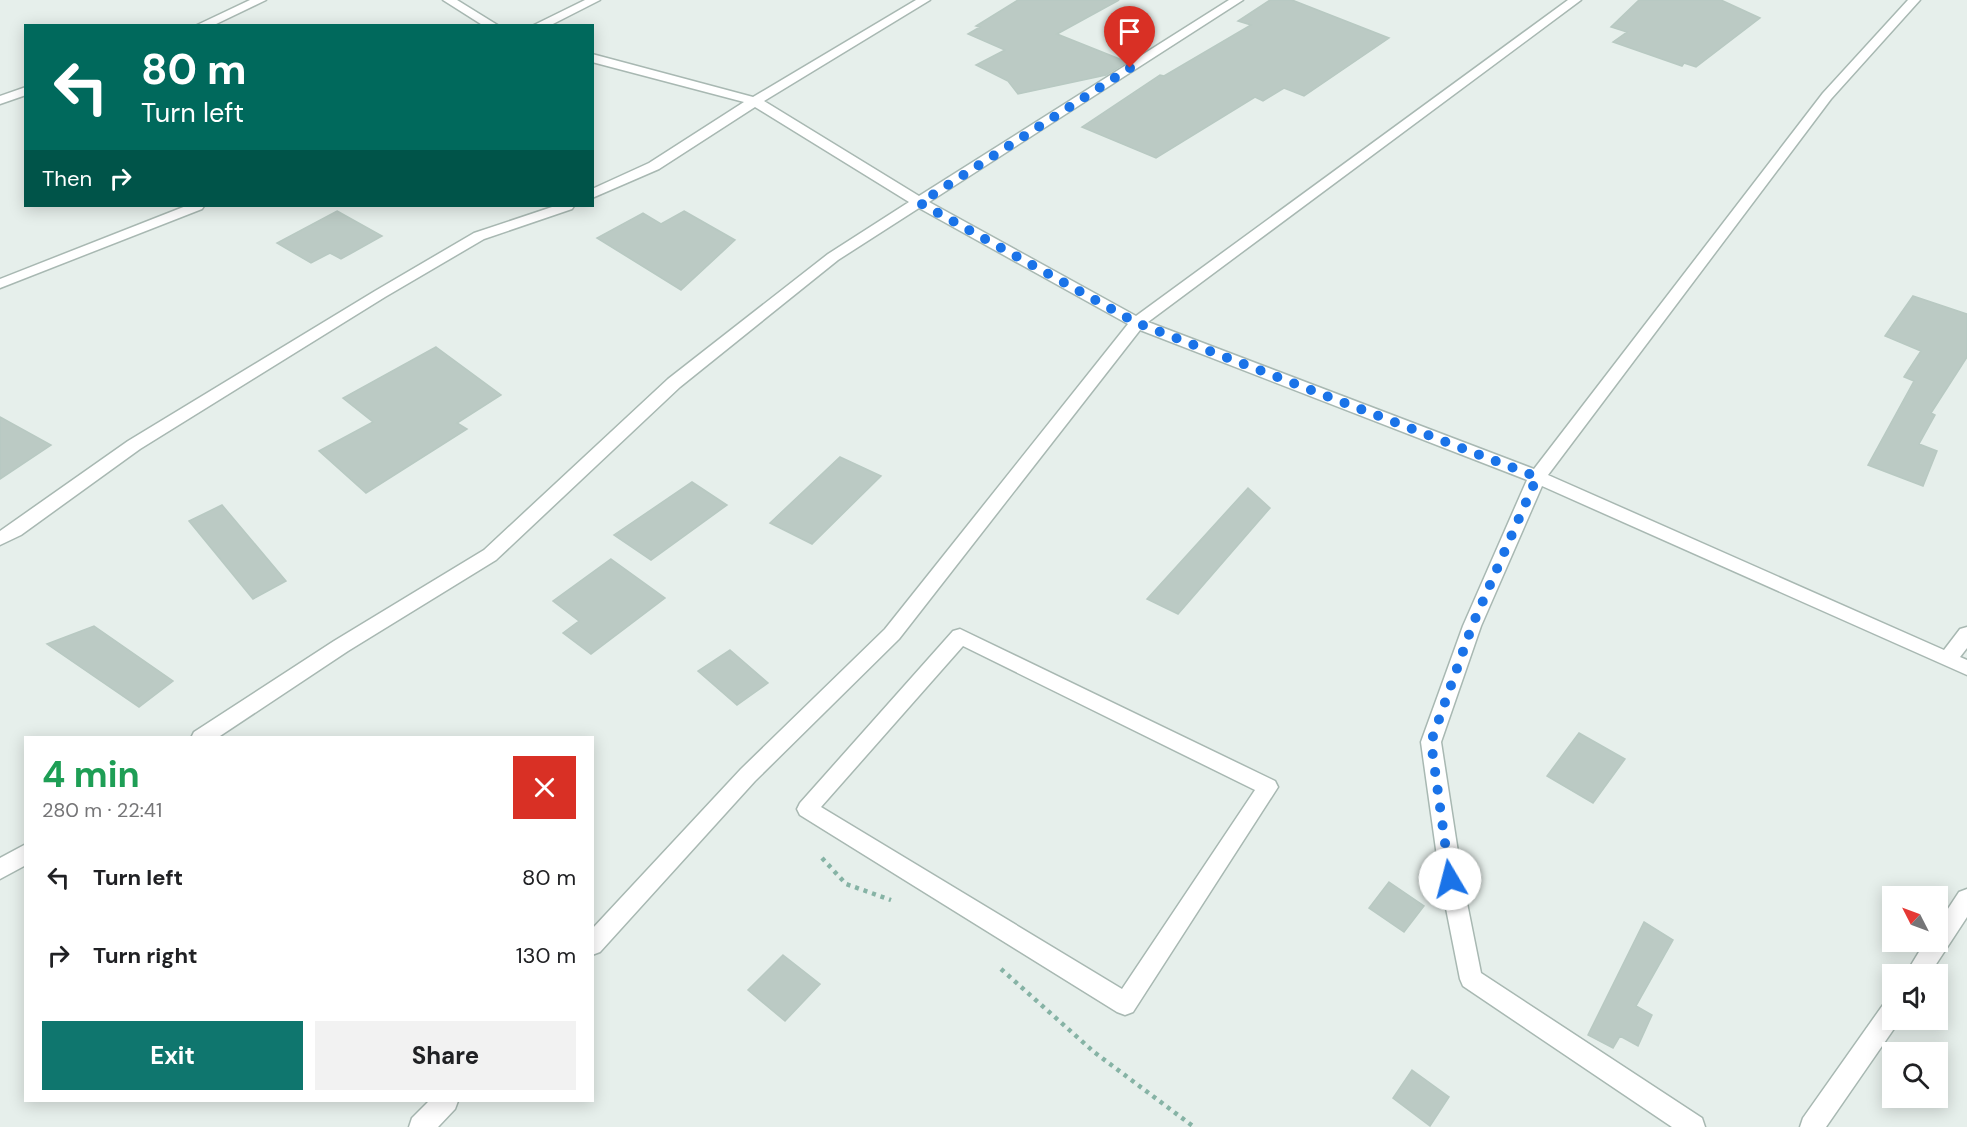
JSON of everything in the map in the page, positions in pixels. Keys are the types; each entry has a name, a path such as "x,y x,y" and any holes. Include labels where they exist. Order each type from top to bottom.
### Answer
{"street":[{"path":"206,24 260,0"},
{"path":"449,0 490,24"},
{"path":"542,24 594,0"},
{"path":"594,193 654,166 755,101 924,0"},
{"path":"204,736 341,646 490,555 674,383 833,257 1237,0"},
{"path":"594,943 748,775 892,634 1137,323 1575,0"},
{"path":"1693,1127 1471,979 1450,879 1431,742 1472,626 1537,477 1827,96 1914,0"},
{"path":"594,59 755,101 920,203 1137,323 1537,477 1967,668"},
{"path":"0,100 24,92"},
{"path":"0,284 194,207"},
{"path":"0,539 15,531 134,445 380,294 479,236 564,207"},
{"path":"1947,660 1967,634"},
{"path":"960,636 1268,786 1125,1004 807,809 960,636"},
{"path":"0,870 24,854"},
{"path":"1923,964 1967,899"},
{"path":"1812,1127 1882,1026"},
{"path":"421,1127 445,1102"}],"path":[{"path":"816,850 846,884 900,904"},
{"path":"996,965 1021,990 1136,1087 1194,1127"}],"building":[{"path":"1018,0 1119,0 1057,34 1127,62 1106,75 1018,94 1008,81 976,65 1005,50 968,34 980,27 976,26"},
{"path":"1270,0 1292,0 1389,38 1304,96 1284,88 1263,101 1255,97 1156,158 1082,127 1160,75 1164,76 1251,25 1238,21"},
{"path":"1639,0 1721,0 1760,18 1696,67 1684,63 1682,66 1613,42 1627,32 1611,27"},
{"path":"337,211 382,236 341,259 330,253 311,263 277,243"},
{"path":"684,211 735,240 681,290 597,238 643,213 661,224"},
{"path":"1913,296 1967,314 1967,357 1931,413 1935,415 1919,444 1937,451 1923,486 1868,465 1914,381 1904,377 1921,351 1885,336"},
{"path":"436,347 501,395 457,423 467,429 366,493 319,451 373,422 343,398"},
{"path":"0,417 51,445 0,479"},
{"path":"840,457 881,476 812,544 770,523"},
{"path":"692,482 727,505 651,560 614,535"},
{"path":"1248,488 1270,508 1178,614 1147,599"},
{"path":"222,505 286,581 253,599 189,521"},
{"path":"611,559 665,598 591,654 563,633 579,621 553,601"},
{"path":"94,626 173,681 139,707 47,644"},
{"path":"730,650 768,683 737,705 698,671"},
{"path":"1579,733 1625,759 1593,803 1547,776"},
{"path":"1389,882 1424,906 1404,932 1369,908"},
{"path":"1644,922 1673,940 1636,1006 1652,1015 1638,1046 1620,1036 1613,1048 1588,1035"},
{"path":"783,955 820,984 785,1021 748,990"},
{"path":"1412,1070 1449,1097 1430,1126 1393,1098"}],"route":[{"path":"1130,68 920,203 1137,323 1537,477 1472,626 1431,742 1450,879"}]}
